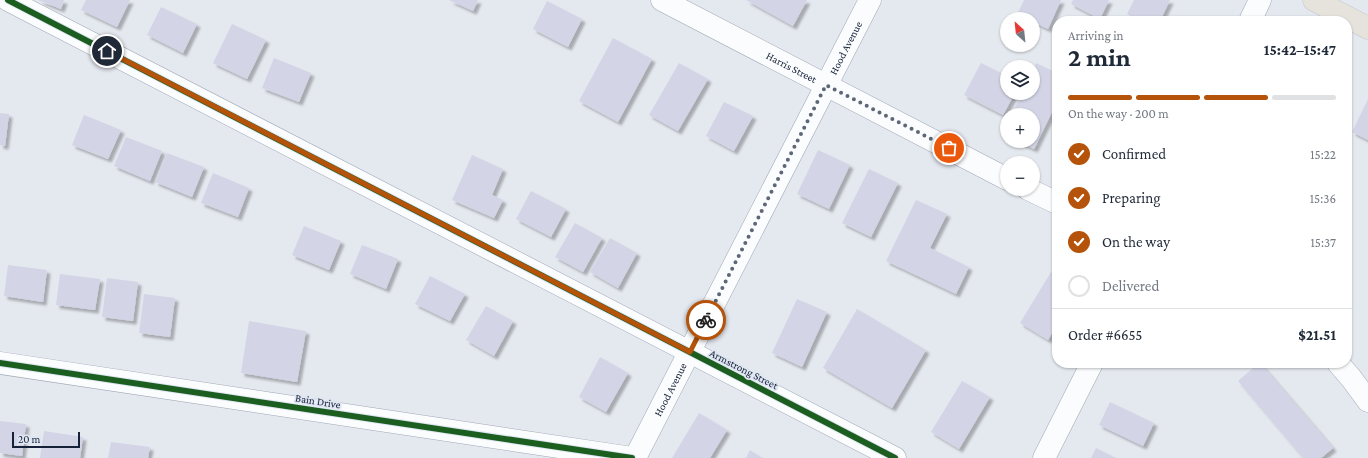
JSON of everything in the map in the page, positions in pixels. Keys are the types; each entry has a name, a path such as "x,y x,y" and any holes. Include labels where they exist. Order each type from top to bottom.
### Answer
{"main road":[{"path":"1314,0 1345,16"},
{"path":"1352,20 1368,28"}],"street":[{"name":"Armstrong Street","path":"8,0 895,458"},
{"name":"Hood Avenue","path":"634,458 690,352 870,0"},
{"path":"1252,16 1260,0"},
{"name":"Harris Street","path":"671,2 1000,175"},
{"path":"1040,195 1052,201"},
{"name":"Bain Drive","path":"0,363 634,458"},
{"path":"1044,458 1089,368"},
{"path":"1342,368 1368,401"}],"building":[{"path":"38,0 64,0 61,9"},
{"path":"86,0 130,0 117,27 81,10"},
{"path":"449,0 478,0 473,11"},
{"path":"746,0 807,0 793,26"},
{"path":"1024,0 1061,0 1054,16 1052,16 1048,29 1040,25 1040,12 1018,12"},
{"path":"1073,0 1109,0 1101,16 1094,16 1071,4"},
{"path":"1134,0 1170,0 1162,16 1131,16 1127,14"},
{"path":"547,1 582,19 568,47 533,29"},
{"path":"161,7 197,24 183,53 147,35"},
{"path":"232,24 266,40 247,79 213,63"},
{"path":"613,38 652,59 618,122 579,101"},
{"path":"274,58 311,73 299,102 262,88"},
{"path":"679,63 708,79 678,131 649,115"},
{"path":"981,63 1000,72 1000,100 1011,100 1007,108 1000,108 1000,113 964,95"},
{"path":"1040,65 1052,71 1052,112 1040,137 1040,108 1014,108 1018,100 1040,100"},
{"path":"1368,99 1368,140 1352,132"},
{"path":"724,102 753,116 734,151 706,136"},
{"path":"0,113 9,114 5,146 0,145"},
{"path":"84,115 121,130 108,159 72,145"},
{"path":"126,137 162,151 150,181 114,166"},
{"path":"818,150 850,165 829,209 797,194"},
{"path":"167,153 204,167 192,197 155,182"},
{"path":"472,155 503,169 492,195 503,200 494,218 452,200"},
{"path":"869,169 898,183 871,237 842,223"},
{"path":"213,173 249,188 238,217 201,203"},
{"path":"531,191 566,209 551,237 516,219"},
{"path":"916,200 947,214 930,248 969,267 956,294 886,261"},
{"path":"575,223 602,238 583,272 555,257"},
{"path":"304,226 341,241 329,270 292,255"},
{"path":"610,238 637,253 618,288 590,272"},
{"path":"362,245 398,259 386,289 350,274"},
{"path":"8,265 47,270 43,302 4,296"},
{"path":"1051,272 1052,333 1048,340 1020,323"},
{"path":"60,274 100,279 95,310 56,305"},
{"path":"430,276 465,294 450,321 415,304"},
{"path":"107,278 138,282 133,321 102,317"},
{"path":"144,294 175,298 170,337 139,333"},
{"path":"797,299 827,312 802,367 772,353"},
{"path":"486,306 513,321 494,356 466,340"},
{"path":"857,309 926,350 892,408 823,368"},
{"path":"249,321 306,331 297,382 241,373"},
{"path":"600,357 628,373 606,412 579,397"},
{"path":"1253,368 1264,368 1333,448 1321,458 1303,458 1238,381"},
{"path":"962,381 990,397 959,449 931,432"},
{"path":"1110,402 1154,423 1143,446 1099,425"},
{"path":"699,413 727,430 710,458 672,458"},
{"path":"0,421 26,424 22,456 0,453"},
{"path":"44,431 83,437 80,458 40,458"},
{"path":"111,442 150,447 148,458 108,458"},
{"path":"1096,448 1116,458 1091,458"},
{"path":"750,450 762,458 746,458"}],"cycle path":[{"path":"8,0 895,458"},
{"path":"0,363 632,458"}],"way so far":[{"path":"706,320 826,85 949,148"}],"route":[{"path":"107,51 690,352 706,320"}]}
